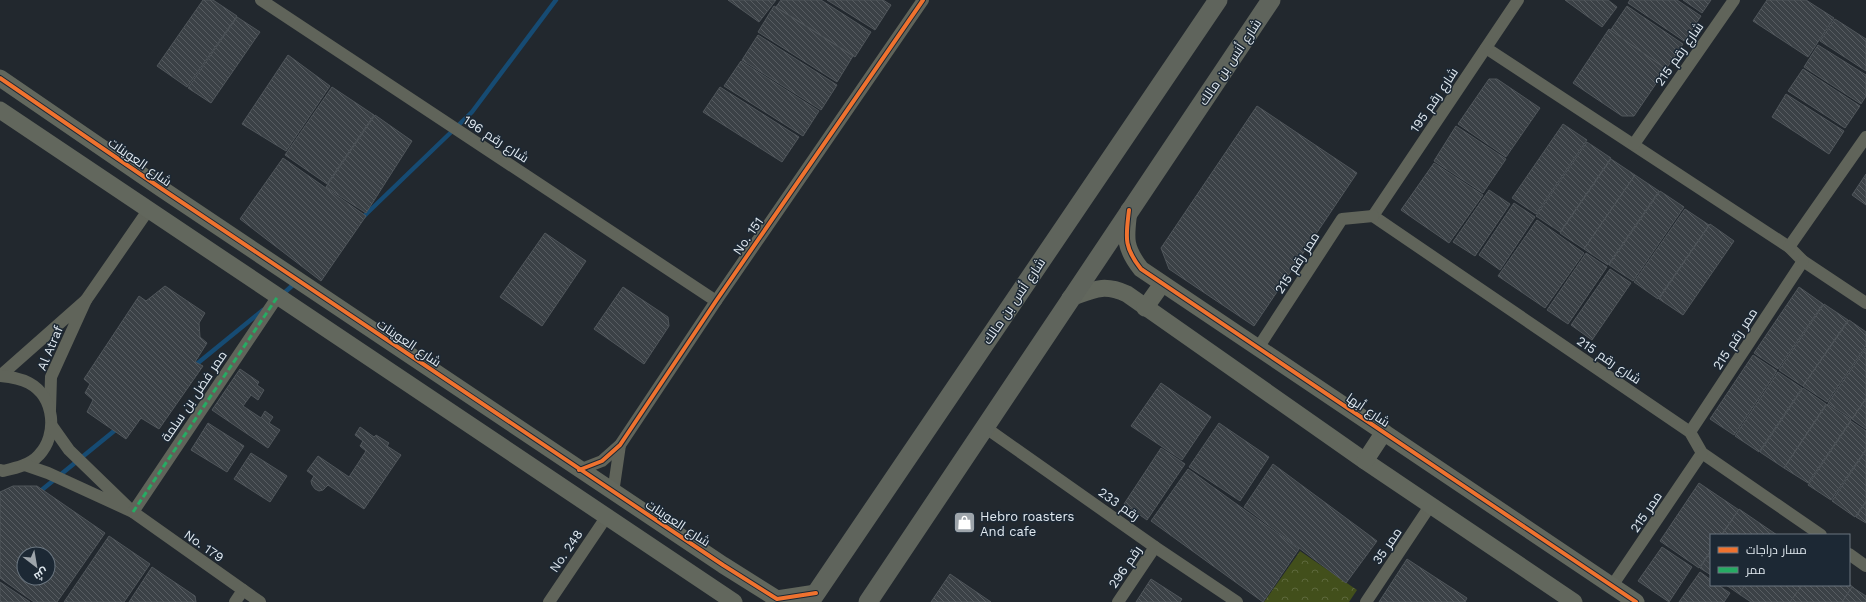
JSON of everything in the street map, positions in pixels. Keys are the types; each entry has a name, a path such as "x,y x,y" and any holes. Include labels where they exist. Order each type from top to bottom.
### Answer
{"main road":[{"name":"شارع أنس بن مالك","path":"813,598 1218,0"},
{"name":"شارع أنس بن مالك","path":"868,602 986,428 1070,298 1271,0"}],"street":[{"name":"شارع رقم 196","path":"261,0 716,301"},
{"name":"No. 151","path":"579,470 602,461 620,445 716,301 923,0"},
{"name":"شارع رقم 195","path":"1373,216 1518,0"},
{"name":"شارع رقم 215","path":"1634,144 1734,0"},
{"path":"1486,48 1789,247 1803,261 1866,303"},
{"name":"شارع العوينات","path":"0,78 191,209 613,493 723,565 777,599 813,598"},
{"path":"0,110 177,227 734,602"},
{"path":"1789,247 1866,137"},
{"path":"124,192 139,173"},
{"name":"Al Atraf","path":"1,472 25,465 42,451 48,442 52,426 50,410 51,377 86,300 149,209"},
{"path":"177,227 191,209"},
{"name":"شارع أبها","path":"1129,210 1126,242 1132,258 1141,269 1636,602"},
{"name":"شارع رقم 215","path":"1373,216 1690,432 1702,453 1820,534"},
{"name":"ممر رقم 215","path":"1258,348 1342,219 1373,216"},
{"name":"ممر رقم 215","path":"1690,432 1803,261"},
{"path":"1145,308 1162,284"},
{"path":"1070,298 1100,288 1114,288 1127,294 1430,506 1574,602"},
{"name":"ممر فضل بن سلمة","path":"133,512 278,296"},
{"name":"Al Atraf","path":"0,376 86,300"},
{"name":"Al Atraf","path":"0,376 16,377 31,384 43,395 50,410"},
{"name":"No. 179","path":"52,426 69,450 133,512 260,602"},
{"name":"رقم 233","path":"986,428 1155,547 1237,602"},
{"path":"1365,461 1384,432"},
{"name":"No. 151","path":"613,493 620,445"},
{"name":"ممر 215","path":"1612,586 1702,453"},
{"name":"No. 179","path":"25,465 48,473 133,512"},
{"name":"ممر 35","path":"1366,602 1430,506"},
{"name":"No. 248","path":"548,602 607,516"},
{"name":"رقم 296","path":"1118,602 1155,547"},
{"path":"1850,555 1866,566"},
{"path":"712,588 731,594 736,592 739,588 738,582 723,565"},
{"path":"235,602 243,590"}],"green space":[{"path":"1300,551 1357,590 1349,602 1264,602"}],"building":[{"path":"203,0 213,0 237,16 187,87 157,66"},
{"path":"728,0 776,0 759,22"},
{"path":"781,0 821,0 871,32 855,57 776,7"},
{"path":"827,0 883,0 891,5 875,30"},
{"path":"1565,0 1608,0 1617,7 1602,27"},
{"path":"1630,0 1677,0 1701,16 1684,41 1628,3"},
{"path":"1683,0 1711,0 1702,13"},
{"path":"1767,0 1806,0 1834,18 1808,57 1753,21"},
{"path":"774,6 853,56 837,82 758,32"},
{"path":"1627,6 1683,44 1666,69 1610,31"},
{"path":"237,17 260,32 211,103 188,88"},
{"path":"1835,19 1866,39 1866,71 1820,41"},
{"path":"1609,29 1666,69 1634,116 1622,116 1573,83"},
{"path":"758,35 837,85 821,110 742,60"},
{"path":"1818,45 1866,75 1866,96 1861,104 1804,67"},
{"path":"288,55 330,86 286,151 242,124"},
{"path":"741,61 819,111 803,136 724,86"},
{"path":"1803,69 1860,106 1845,128 1788,91"},
{"path":"1489,79 1497,79 1540,108 1506,157 1458,124"},
{"path":"332,87 374,115 327,184 285,155"},
{"path":"720,87 799,137 782,162 703,112"},
{"path":"1786,94 1844,131 1829,154 1772,117"},
{"path":"1257,106 1357,173 1254,326 1169,269 1161,248"},
{"path":"375,115 412,141 366,213 326,187"},
{"path":"1563,124 1587,140 1536,214 1512,198"},
{"path":"1456,126 1506,159 1483,193 1434,161"},
{"path":"1587,142 1611,158 1560,232 1536,216"},
{"path":"283,158 366,216 321,281 240,219"},
{"path":"1611,159 1635,175 1584,249 1560,233"},
{"path":"1434,163 1483,195 1449,243 1401,210"},
{"path":"1866,174 1866,205 1852,195"},
{"path":"1635,175 1659,191 1608,265 1584,249"},
{"path":"1489,190 1510,204 1475,256 1453,242"},
{"path":"1660,191 1684,207 1633,281 1609,265"},
{"path":"1514,203 1535,217 1500,270 1479,255"},
{"path":"1685,209 1709,225 1658,299 1634,282"},
{"path":"1537,220 1584,253 1545,308 1498,276"},
{"path":"1710,224 1734,241 1683,315 1659,299"},
{"path":"545,233 586,261 542,326 500,297"},
{"path":"1586,253 1607,267 1568,324 1547,310"},
{"path":"1610,269 1631,283 1592,340 1571,325"},
{"path":"165,286 205,313 199,323 200,337 207,343 195,362 203,366 159,429 141,418 126,439 87,412 93,400 85,393 90,384 84,379 139,296 146,301"},
{"path":"623,287 668,317 669,326 644,364 594,329"},
{"path":"1799,287 1823,304 1778,369 1754,353"},
{"path":"1824,304 1848,320 1803,386 1779,370"},
{"path":"1849,320 1866,332 1866,346 1827,402 1803,386"},
{"path":"1866,348 1866,398 1852,419 1828,403"},
{"path":"1753,355 1777,371 1734,435 1710,419"},
{"path":"240,369 259,382 257,385 264,390 258,400 251,395 243,406 261,418 265,411 273,417 269,423 280,430 268,448 212,410"},
{"path":"1778,372 1802,388 1759,452 1735,436"},
{"path":"1161,383 1211,417 1182,460 1131,426"},
{"path":"1803,388 1826,404 1784,468 1760,452"},
{"path":"1866,399 1866,429 1852,419"},
{"path":"1827,404 1851,420 1808,483 1784,468"},
{"path":"1851,421 1866,431 1866,449 1831,500 1808,485"},
{"path":"208,423 244,446 227,472 191,450"},
{"path":"1219,423 1269,457 1240,501 1189,467"},
{"path":"360,427 374,437 376,435 389,443 387,446 401,455 364,509 328,485 323,490 319,491 315,489 311,481 314,476 307,471 318,456 349,477 366,451 360,446 363,441 355,435"},
{"path":"1161,448 1185,464 1147,520 1124,504"},
{"path":"1866,450 1866,501 1855,517 1832,501"},
{"path":"251,453 287,476 270,502 234,479"},
{"path":"1273,464 1377,541 1346,583 1244,507"},
{"path":"1188,469 1299,549 1263,602 1151,521"},
{"path":"1699,483 1739,510 1722,534 1710,534 1710,552 1699,568 1660,541"},
{"path":"13,486 37,486 105,533 57,602 34,602 0,578 0,492"},
{"path":"1866,502 1866,523 1856,517"},
{"path":"1739,509 1776,534 1723,534"},
{"path":"109,536 150,564 124,602 64,602"},
{"path":"1662,547 1692,567 1669,602 1638,581"},
{"path":"1710,553 1710,574 1700,568"},
{"path":"1407,559 1467,598 1465,602 1379,602"},
{"path":"152,567 195,596 196,602 129,602"},
{"path":"1700,572 1710,579 1710,586 1720,586 1730,593 1724,602 1679,602"},
{"path":"950,574 991,602 931,602"},
{"path":"1151,579 1182,599 1180,602 1136,602"},
{"path":"0,582 30,602 0,602"},
{"path":"1850,585 1854,588 1845,602 1787,602 1798,586"},
{"path":"1727,586 1744,586 1739,594"},
{"path":"1744,586 1801,586 1790,602 1751,602 1739,594"},
{"path":"1852,587 1866,596 1866,602 1842,602"}],"waterway":[{"path":"361,219 472,112 556,0"},
{"path":"282,295 295,283"},
{"path":"193,367 263,310"},
{"path":"38,493 119,427"}],"marked path":[{"path":"133,512 278,296"}],"cycle path":[{"path":"579,470 602,461 620,445 716,301 923,0"},
{"path":"0,78 162,189 723,565 777,599 816,593"},
{"path":"1129,210 1127,241 1131,254 1141,269 1636,602"}],"place":[{"name":"Hebro roasters And cafe","path":"964,523"}]}
